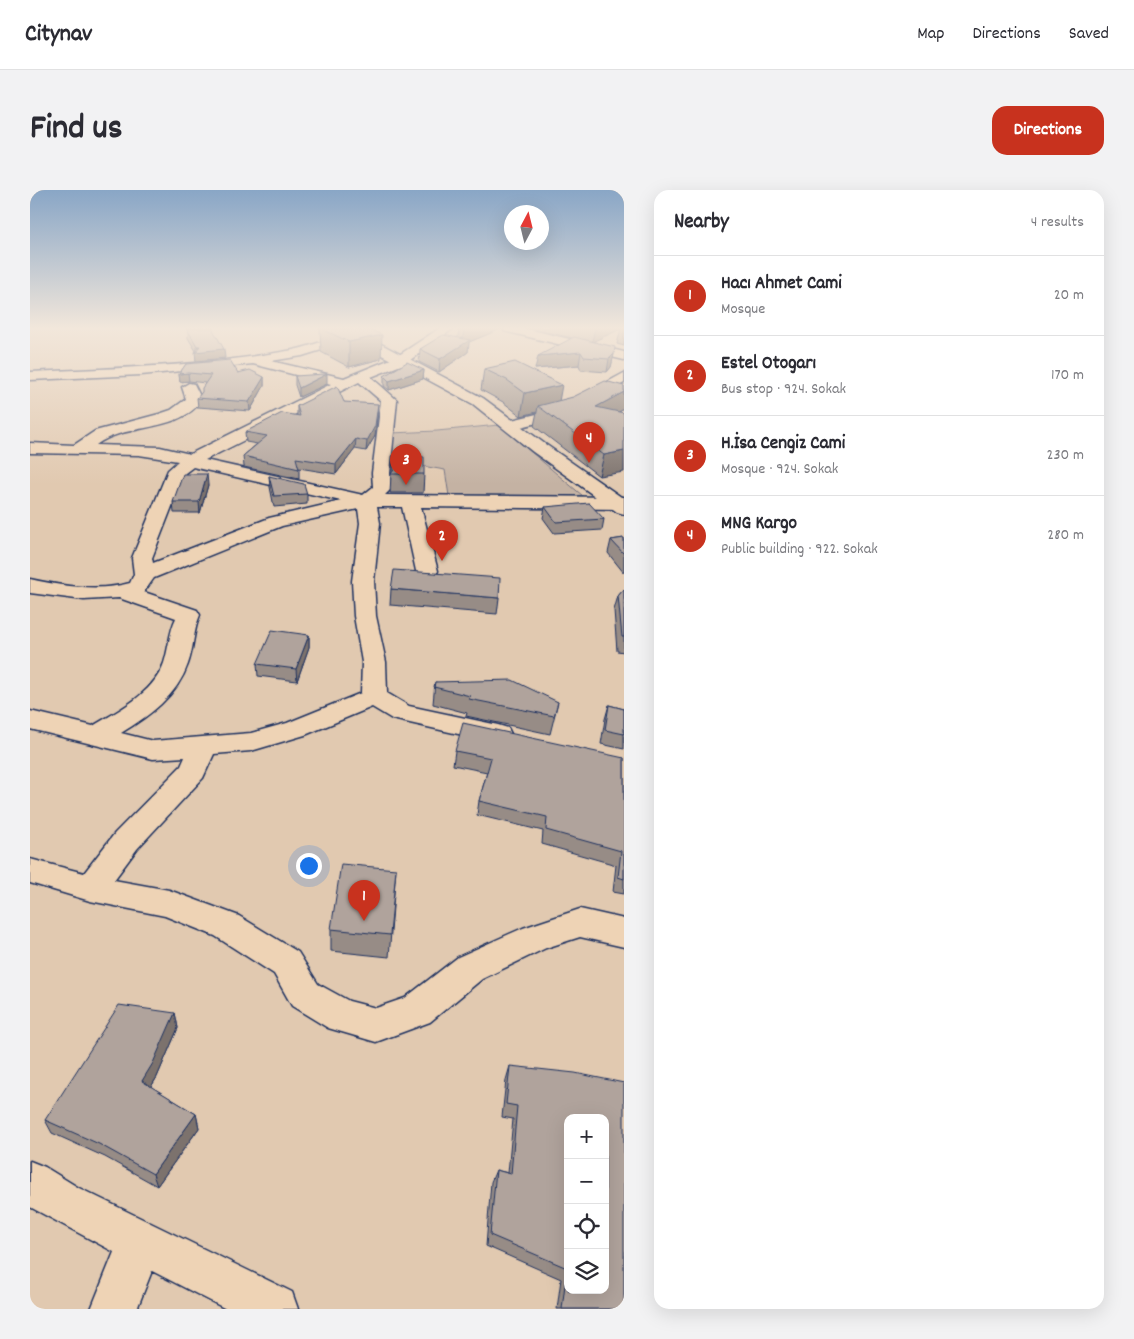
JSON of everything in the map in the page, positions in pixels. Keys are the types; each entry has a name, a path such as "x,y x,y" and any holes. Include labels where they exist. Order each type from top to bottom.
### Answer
{"street":[{"path":"30,586 65,592 120,591 138,587 145,574 142,558 177,470 191,460 351,380"},
{"path":"145,574 276,522 366,501 382,490 381,473 389,400 355,380"},
{"path":"439,380 478,401 621,505"},
{"path":"509,425 562,412 621,382"},
{"path":"78,450 102,434 171,415 189,406 194,400 189,387"},
{"path":"30,448 182,456 201,464 366,501 621,505"},
{"path":"621,505 624,485"},
{"path":"366,501 370,523 363,581 365,616 374,662 374,698"},
{"path":"411,502 412,515 427,571"},
{"path":"96,737 141,709 159,692 176,664 184,625 189,615 120,591"},
{"path":"374,698 401,713 523,740"},
{"path":"30,720 153,750 251,742 296,729 374,698"},
{"path":"90,888 126,840 193,771 204,746"},
{"path":"30,872 90,888 169,903 227,926 286,963 305,995 342,1016 376,1025 417,1010 470,968 535,938 580,923 624,933"},
{"path":"30,1182 64,1203 275,1309"},
{"path":"114,1309 141,1242"}],"shaded area":[{"path":"499,425 583,496 449,496 445,470 422,466 387,465 391,433"}],"building":[{"path":"207,380 262,380 249,402 197,398 202,392 202,388"},
{"path":"296,380 315,380 299,388"},
{"path":"507,380 552,380 562,385 525,393"},
{"path":"605,381 624,386 624,392 596,407 624,413 624,451 604,455 538,406 573,397"},
{"path":"337,386 344,402 378,404 375,426 367,441 356,439 336,464 296,458 299,469 243,456 267,436 245,432 282,413 300,416 297,406"},
{"path":"393,456 424,457 424,474 391,474 394,470"},
{"path":"183,474 207,474 199,502 173,502"},
{"path":"269,476 304,484 307,494 274,496"},
{"path":"589,503 604,519 556,522 545,507"},
{"path":"624,538 624,554 611,540"},
{"path":"394,570 500,578 499,598 391,589"},
{"path":"624,589 624,637 622,637 618,596"},
{"path":"272,630 309,635 296,669 257,664"},
{"path":"512,680 558,702 554,716 469,699 470,696 434,687 435,682"},
{"path":"609,705 624,709 624,734 605,730"},
{"path":"463,723 624,758 624,879 618,877 621,851 546,830 547,817 479,801 491,758 455,751"},
{"path":"341,864 396,869 390,935 331,929"},
{"path":"119,1005 175,1013 153,1063 142,1081 196,1114 153,1174 99,1144 45,1120"},
{"path":"510,1066 575,1073 624,1083 624,1309 562,1309 564,1293 609,1294 609,1114 564,1114 564,1267 490,1235 496,1170 511,1174 517,1106 506,1104"}],"place":[{"name":"MNG Kargo","path":"589,463"},
{"name":"H.İsa Cengiz Cami","path":"406,485"},
{"name":"Estel Otogarı","path":"442,561"},
{"name":"Hacı Ahmet Cami","path":"364,921"}]}
